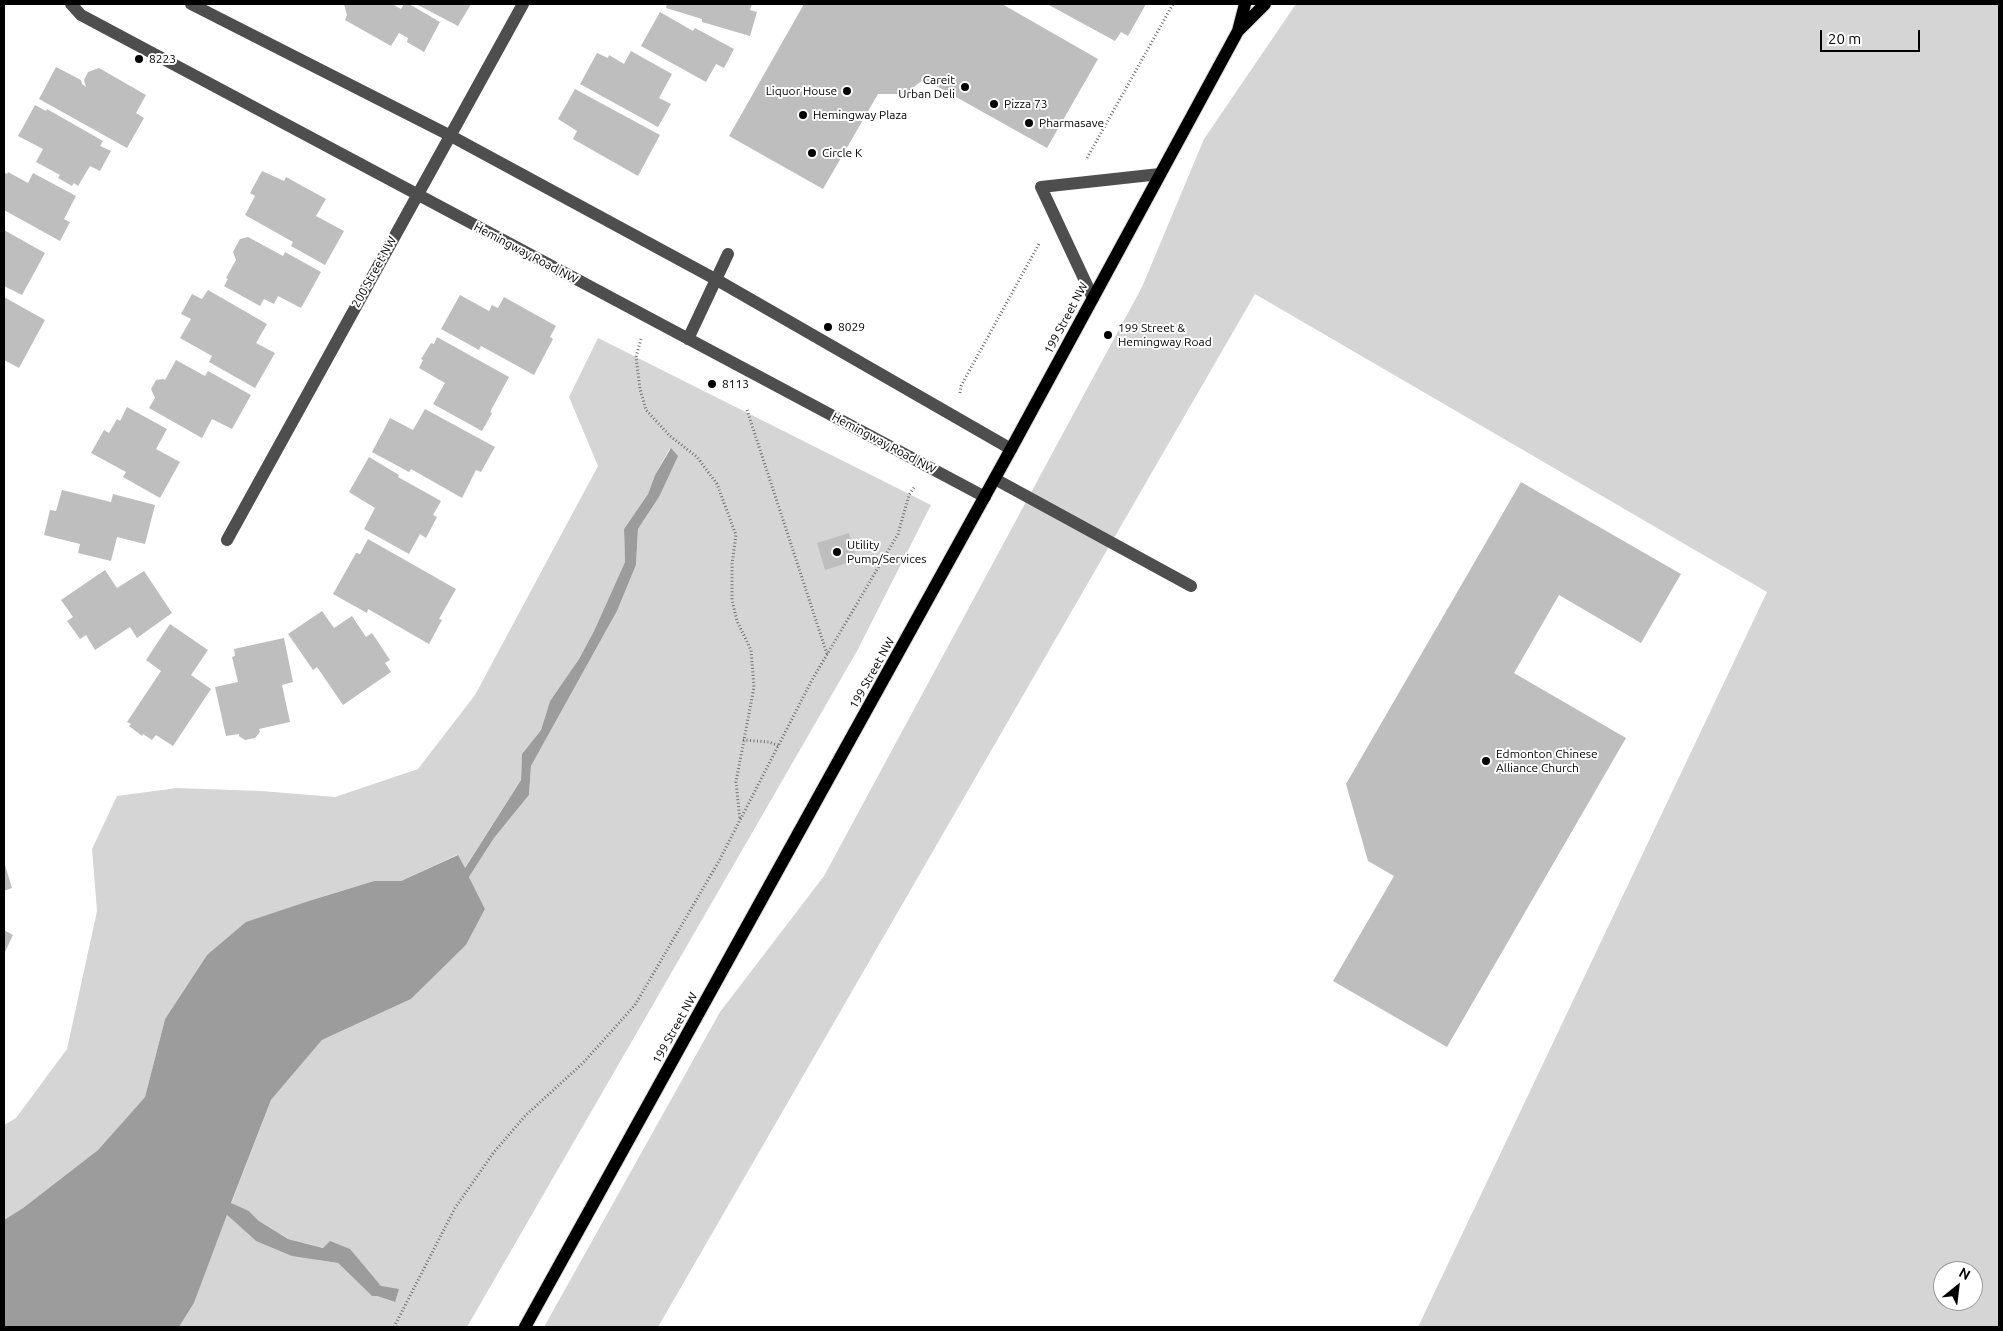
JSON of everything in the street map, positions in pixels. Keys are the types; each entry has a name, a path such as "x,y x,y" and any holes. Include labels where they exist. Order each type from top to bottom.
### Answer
{"main road":[{"name":"199 Street NW","path":"525,1327 995,479 1238,30 1245,4"},
{"name":"199 Street NW","path":"1238,30 1265,4"}],"street":[{"name":"Hemingway Road NW","path":"72,4 81,15 985,497"},
{"path":"191,4 451,136 717,280 1011,449"},
{"name":"200 Street NW","path":"227,540 523,4"},
{"path":"1093,298 1041,187 1160,174"},
{"path":"688,338 728,254"},
{"path":"995,479 1191,586"}],"path":[{"path":"647,318 636,357 640,388 646,410 670,436 697,457 717,484 736,535 732,564 732,600 737,622 752,650 754,688 736,782 740,820"},
{"path":"747,410 827,654"},
{"path":"394,1327 455,1208 494,1152 526,1115 582,1063 635,1005 676,938 827,654 898,534 910,495 927,466"},
{"path":"744,740 769,742 779,746"}],"shaded area":[{"path":"1296,4 1999,4 1999,1327 1418,1327 1767,592 1255,294 658,1327 544,1327 720,1012 824,876 1142,287 1204,139"},
{"path":"598,338 931,505 857,651 467,1327 179,1327 194,1303 227,1215 256,1241 318,1260 338,1263 372,1296 395,1302 368,1272 324,1248 288,1239 259,1221 249,1211 231,1204 271,1100 322,1040 411,999 466,945 485,909 469,877 494,838 529,795 531,766 617,611 636,565 638,529 659,497 670,448 655,475 648,494 624,529 625,562 594,631 579,659 550,701 541,730 522,754 521,780 464,869 457,855 401,881 374,881 312,900 207,955 165,1019 145,1097 98,1150 23,1208 4,1220 4,1125 16,1118 67,1049 97,911 92,849 117,796 177,788 261,791 335,797 418,769 475,695 598,466 569,397"},
{"path":"671,448 678,456 659,497 638,529 636,565 617,611 531,766 529,795 494,838 469,877 485,909 466,945 411,999 322,1040 271,1100 231,1203 249,1211 259,1221 288,1239 323,1248 330,1241 350,1249 381,1286 399,1289 395,1302 372,1296 338,1263 292,1256 256,1241 227,1215 194,1303 179,1327 4,1327 4,1220 23,1208 98,1150 145,1097 165,1019 207,955 246,922 374,881 401,881 458,855 465,868 521,780 522,754 541,730 550,701 579,659 594,631 625,562 624,529 648,494 655,475"}],"building":[{"path":"344,4 392,4 401,9 404,4 409,4 440,22 424,52 407,42 408,38 399,33 391,46 345,20 347,15"},
{"path":"416,4 471,4 458,26"},
{"path":"667,4 752,4 750,10 757,12 750,36 702,22 702,19 666,8"},
{"name":"Hemingway Plaza","path":"804,4 1002,4 1098,59 1047,148 924,79 905,94 878,94 823,189 729,136"},
{"path":"1047,4 1146,4 1128,36 1121,32 1115,41"},
{"path":"660,12 693,31 695,28 734,49 724,68 716,64 706,82 641,46"},
{"path":"631,51 672,74 659,98 671,104 658,127 580,84 597,53 608,58 609,55 624,64"},
{"path":"56,67 81,80 82,84 86,87 84,80 88,72 99,68 146,95 136,113 144,118 127,148 39,99"},
{"path":"575,89 660,135 638,176 573,139 577,131 558,119"},
{"path":"35,105 46,111 47,109 103,141 100,146 111,151 100,171 90,166 78,186 74,183 72,186 58,178 60,175 36,162 43,149 18,136"},
{"path":"262,171 284,181 286,177 326,199 316,216 344,231 325,265 291,246 293,242 245,215 255,196 250,193"},
{"path":"4,172 7,174 8,172 28,183 33,173 76,196 64,219 70,222 60,241 4,210"},
{"path":"4,230 45,253 22,295 4,286"},
{"path":"248,237 283,256 285,252 321,272 301,308 278,296 274,304 264,299 260,306 224,286 228,279 226,278 236,260 233,252 240,239"},
{"path":"208,290 267,324 256,343 275,353 255,388 209,362 212,356 180,338 191,319 181,314 192,294 202,299"},
{"path":"460,295 489,311 492,305 498,308 504,297 556,326 550,337 553,339 534,375 481,346 479,350 441,329"},
{"path":"4,297 45,320 19,368 4,360"},
{"path":"437,337 509,377 482,431 433,404 445,383 419,368 423,360 421,359 431,343 434,344"},
{"path":"176,360 205,376 208,371 251,395 232,429 212,419 202,438 149,408 155,398 151,389 156,380 165,380"},
{"path":"127,407 167,429 156,449 180,462 160,498 123,477 126,472 91,453 104,430 109,433 117,419 120,421"},
{"path":"425,409 495,447 481,472 476,470 462,498 411,469 409,472 372,452 390,418 413,430"},
{"path":"369,457 399,475 398,477 441,501 433,515 437,517 426,538 420,534 409,554 364,529 375,508 349,492"},
{"name":"Edmonton Chinese Alliance Church","path":"1521,482 1681,574 1641,643 1559,595 1514,673 1626,738 1447,1047 1333,981 1394,876 1368,861 1346,784"},
{"path":"62,490 111,502 113,494 155,505 145,544 117,537 111,561 78,553 80,544 44,535 50,510 56,511"},
{"name":"Utility Pump/Services","path":"849,533 857,560 825,570 817,543"},
{"path":"368,539 456,589 439,619 442,620 429,644 368,609 367,613 333,594 356,553 360,554"},
{"path":"105,570 117,588 144,571 172,613 137,638 130,627 95,650 86,635 80,639 67,621 73,617 61,600"},
{"path":"322,611 334,628 352,616 366,637 372,633 390,660 385,663 391,672 343,705 317,667 313,670 288,634"},
{"path":"170,624 208,650 191,675 211,689 173,746 156,735 152,740 143,734 142,736 129,726 131,724 127,722 161,671 146,660"},
{"path":"284,638 293,682 282,685 290,722 259,729 260,732 255,738 245,740 239,734 226,736 215,687 238,682 232,657 235,656 234,649"},
{"path":"4,862 12,888 4,891"},
{"path":"4,930 13,935 4,954"}],"place":[{"name":"8223","path":"139,59"},
{"name":"Careit Urban Deli","path":"965,87"},
{"name":"Liquor House","path":"847,91"},
{"name":"Pizza 73","path":"994,104"},
{"name":"Hemingway Plaza","path":"803,115"},
{"name":"Pharmasave","path":"1029,123"},
{"name":"Circle K","path":"812,153"},
{"name":"8029","path":"828,327"},
{"name":"199 Street & Hemingway Road","path":"1108,335"},
{"name":"8113","path":"712,384"},
{"name":"Utility Pump/Services","path":"837,552"},
{"name":"Edmonton Chinese Alliance Church","path":"1486,761"}]}
